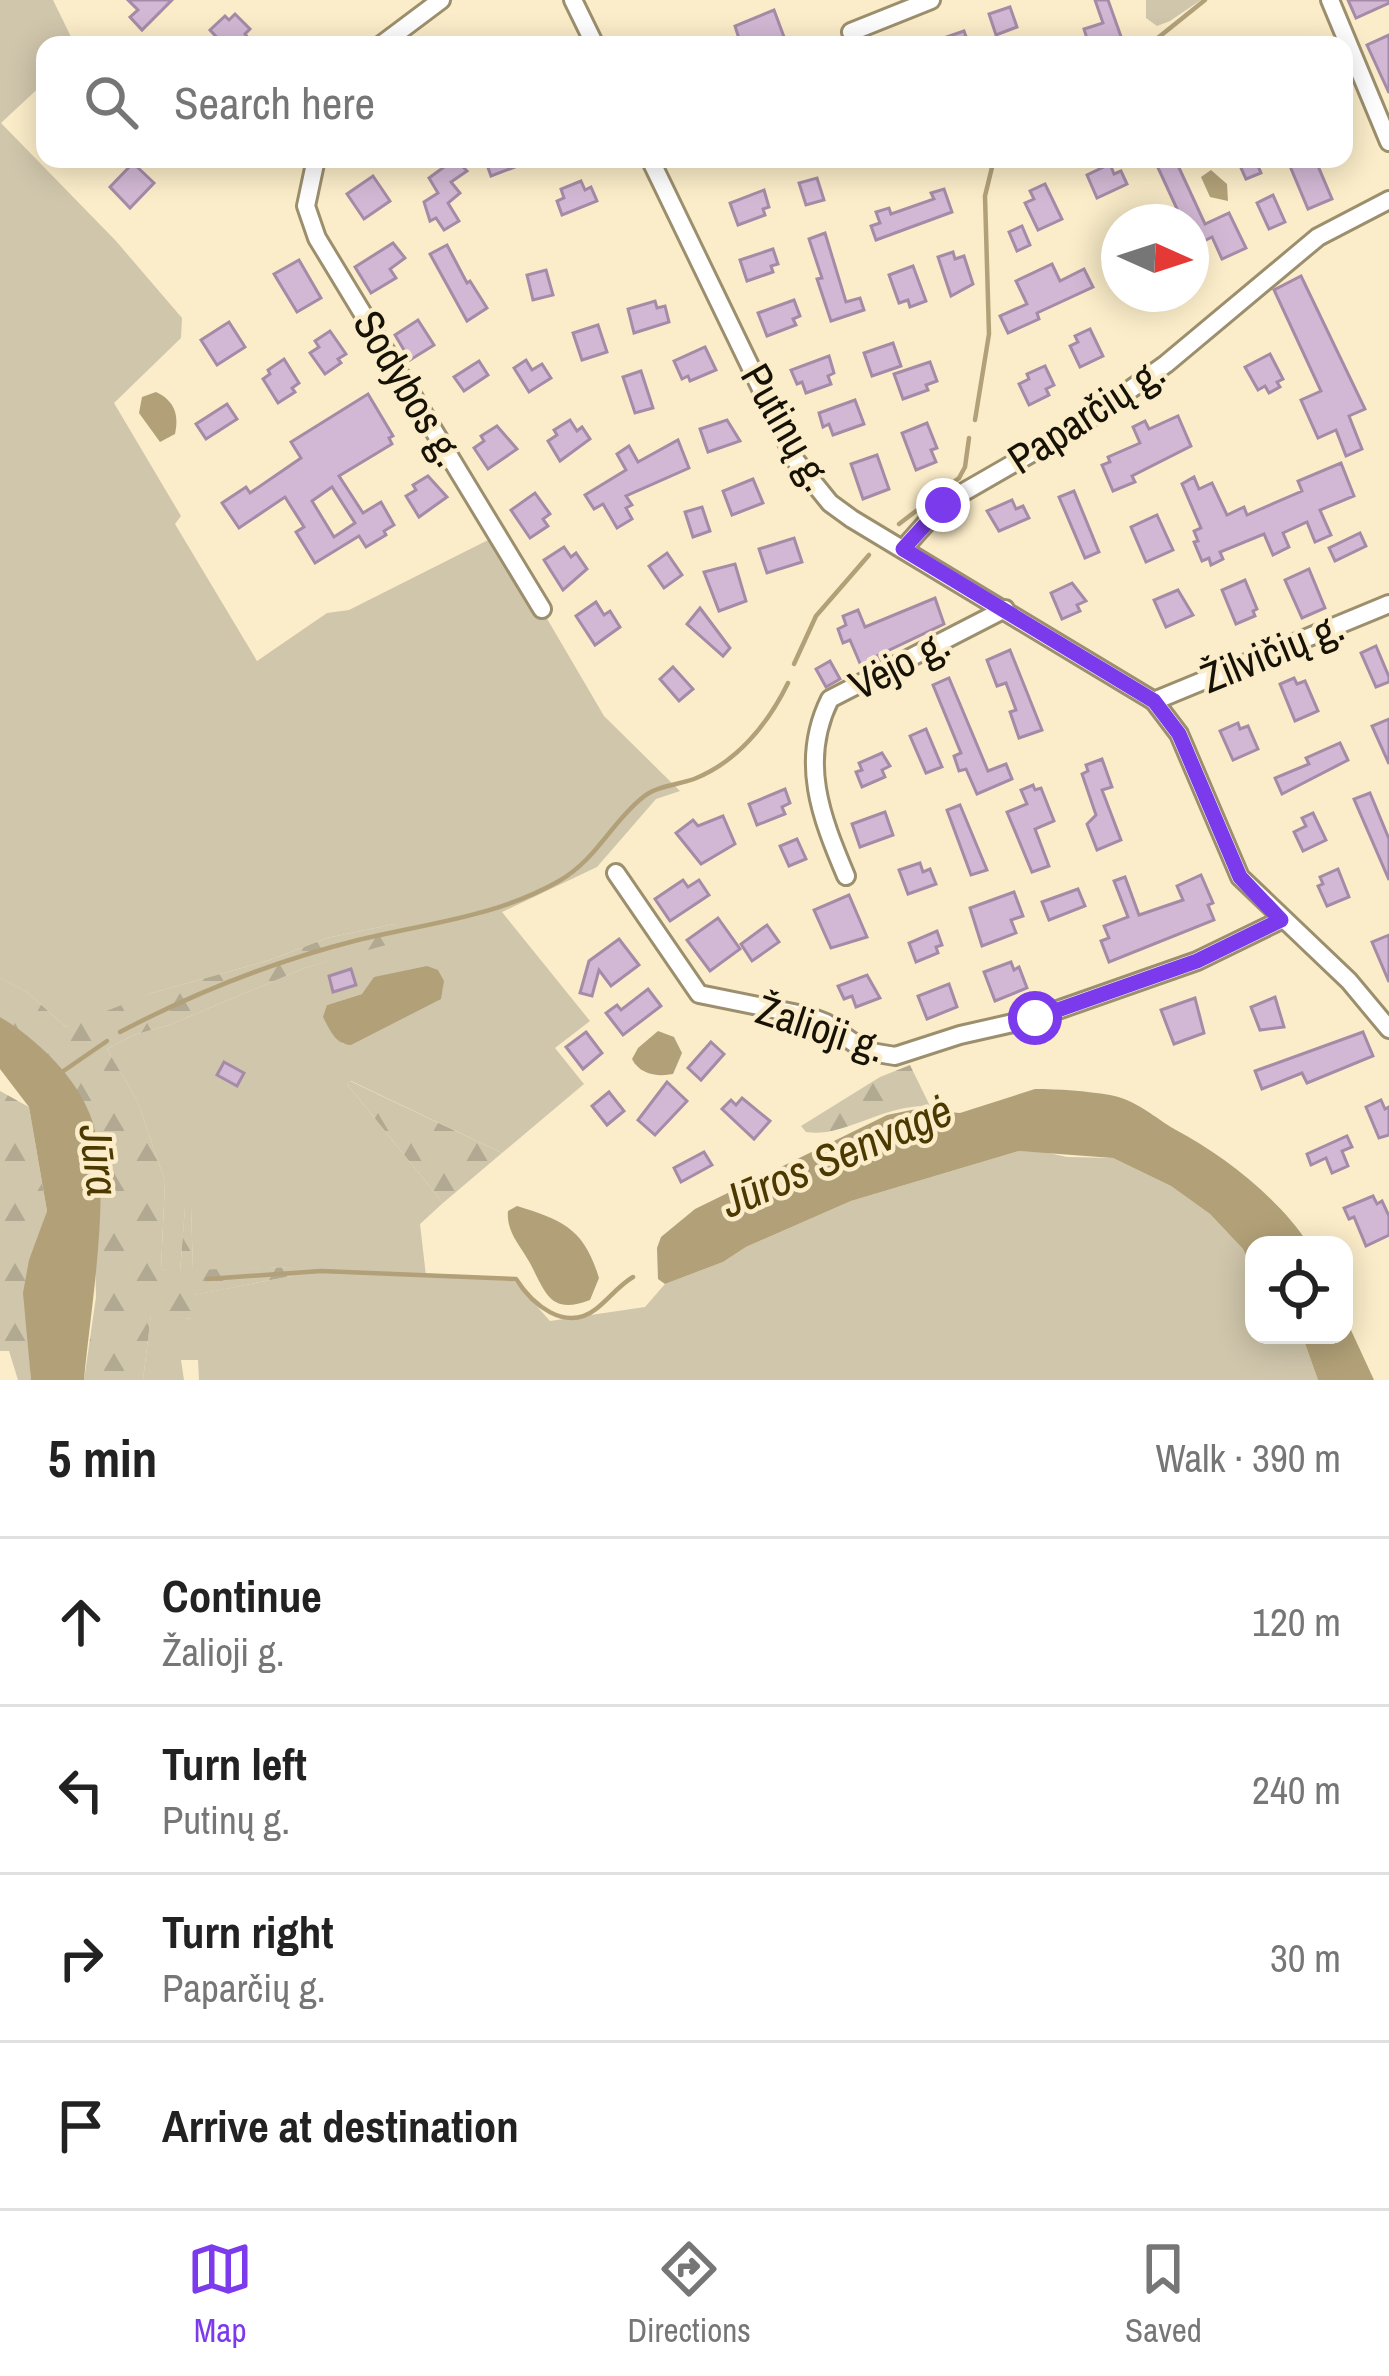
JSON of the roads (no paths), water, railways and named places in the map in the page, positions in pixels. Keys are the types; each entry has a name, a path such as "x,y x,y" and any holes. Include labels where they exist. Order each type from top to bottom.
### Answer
{"street":[{"path":"393,36 441,0"},
{"path":"573,0 591,36"},
{"path":"851,32 932,0"},
{"path":"1330,0 1345,36"},
{"path":"1353,55 1389,142"},
{"name":"Sodybos g.","path":"314,168 306,206 317,238 542,609"},
{"name":"Putinų g.","path":"654,168 804,472 830,503 1154,701 1179,734 1240,877 1359,992 1389,1029"},
{"name":"Paparčių g.","path":"903,549 943,505 1082,424 1166,364 1318,238 1389,200"},
{"name":"Žilvičių g.","path":"1154,701 1389,604"},
{"name":"Vėjo g.","path":"846,876 814,784 819,722 830,700 1005,609"},
{"name":"Žalioji g.","path":"616,873 699,994 808,1016 865,1051 896,1056 1197,961 1281,920"}],"water":[{"path":"1211,170 1227,184 1228,201 1210,197 1201,177"},
{"path":"156,392 171,404 176,421 175,434 160,442 139,413 142,397"},
{"path":"427,966 438,970 444,981 441,999 351,1045 334,1036 323,1017 327,1005 362,994 374,977"},
{"path":"0,1017 55,1061 77,1089 92,1120 98,1146 100,1212 84,1380 31,1380 23,1293 47,1211 29,1107 0,1069"},
{"path":"658,1031 674,1037 682,1053 673,1074 650,1074 632,1059"},
{"path":"1035,1089 1119,1097 1249,1179 1303,1236 1245,1236 1245,1253 1210,1214 1171,1186 1113,1158 1019,1151 851,1201 746,1247 723,1262 665,1284 658,1279 661,1237 695,1209 887,1115 916,1109 960,1113"},
{"path":"517,1206 559,1222 578,1237 599,1278 590,1300 566,1305 546,1293 509,1226 508,1211"},
{"path":"1353,1334 1374,1380 1318,1380 1305,1344 1353,1344"}],"waterway":[{"path":"1160,36 1205,0"},
{"path":"975,420 989,334 985,196 992,168"},
{"path":"899,524 959,478 969,438"},
{"path":"794,664 816,616 869,555"},
{"path":"120,1032 266,968 327,948 486,911 559,881 583,863 642,798 710,772 737,752 761,727 788,683"},
{"path":"62,1072 107,1041"},
{"name":"Jūros Senvagė","path":"207,1279 321,1271 516,1279 540,1306 573,1318 596,1309 633,1277"}],"water label":[{"name":"Jūra","path":"100,1160"}]}
